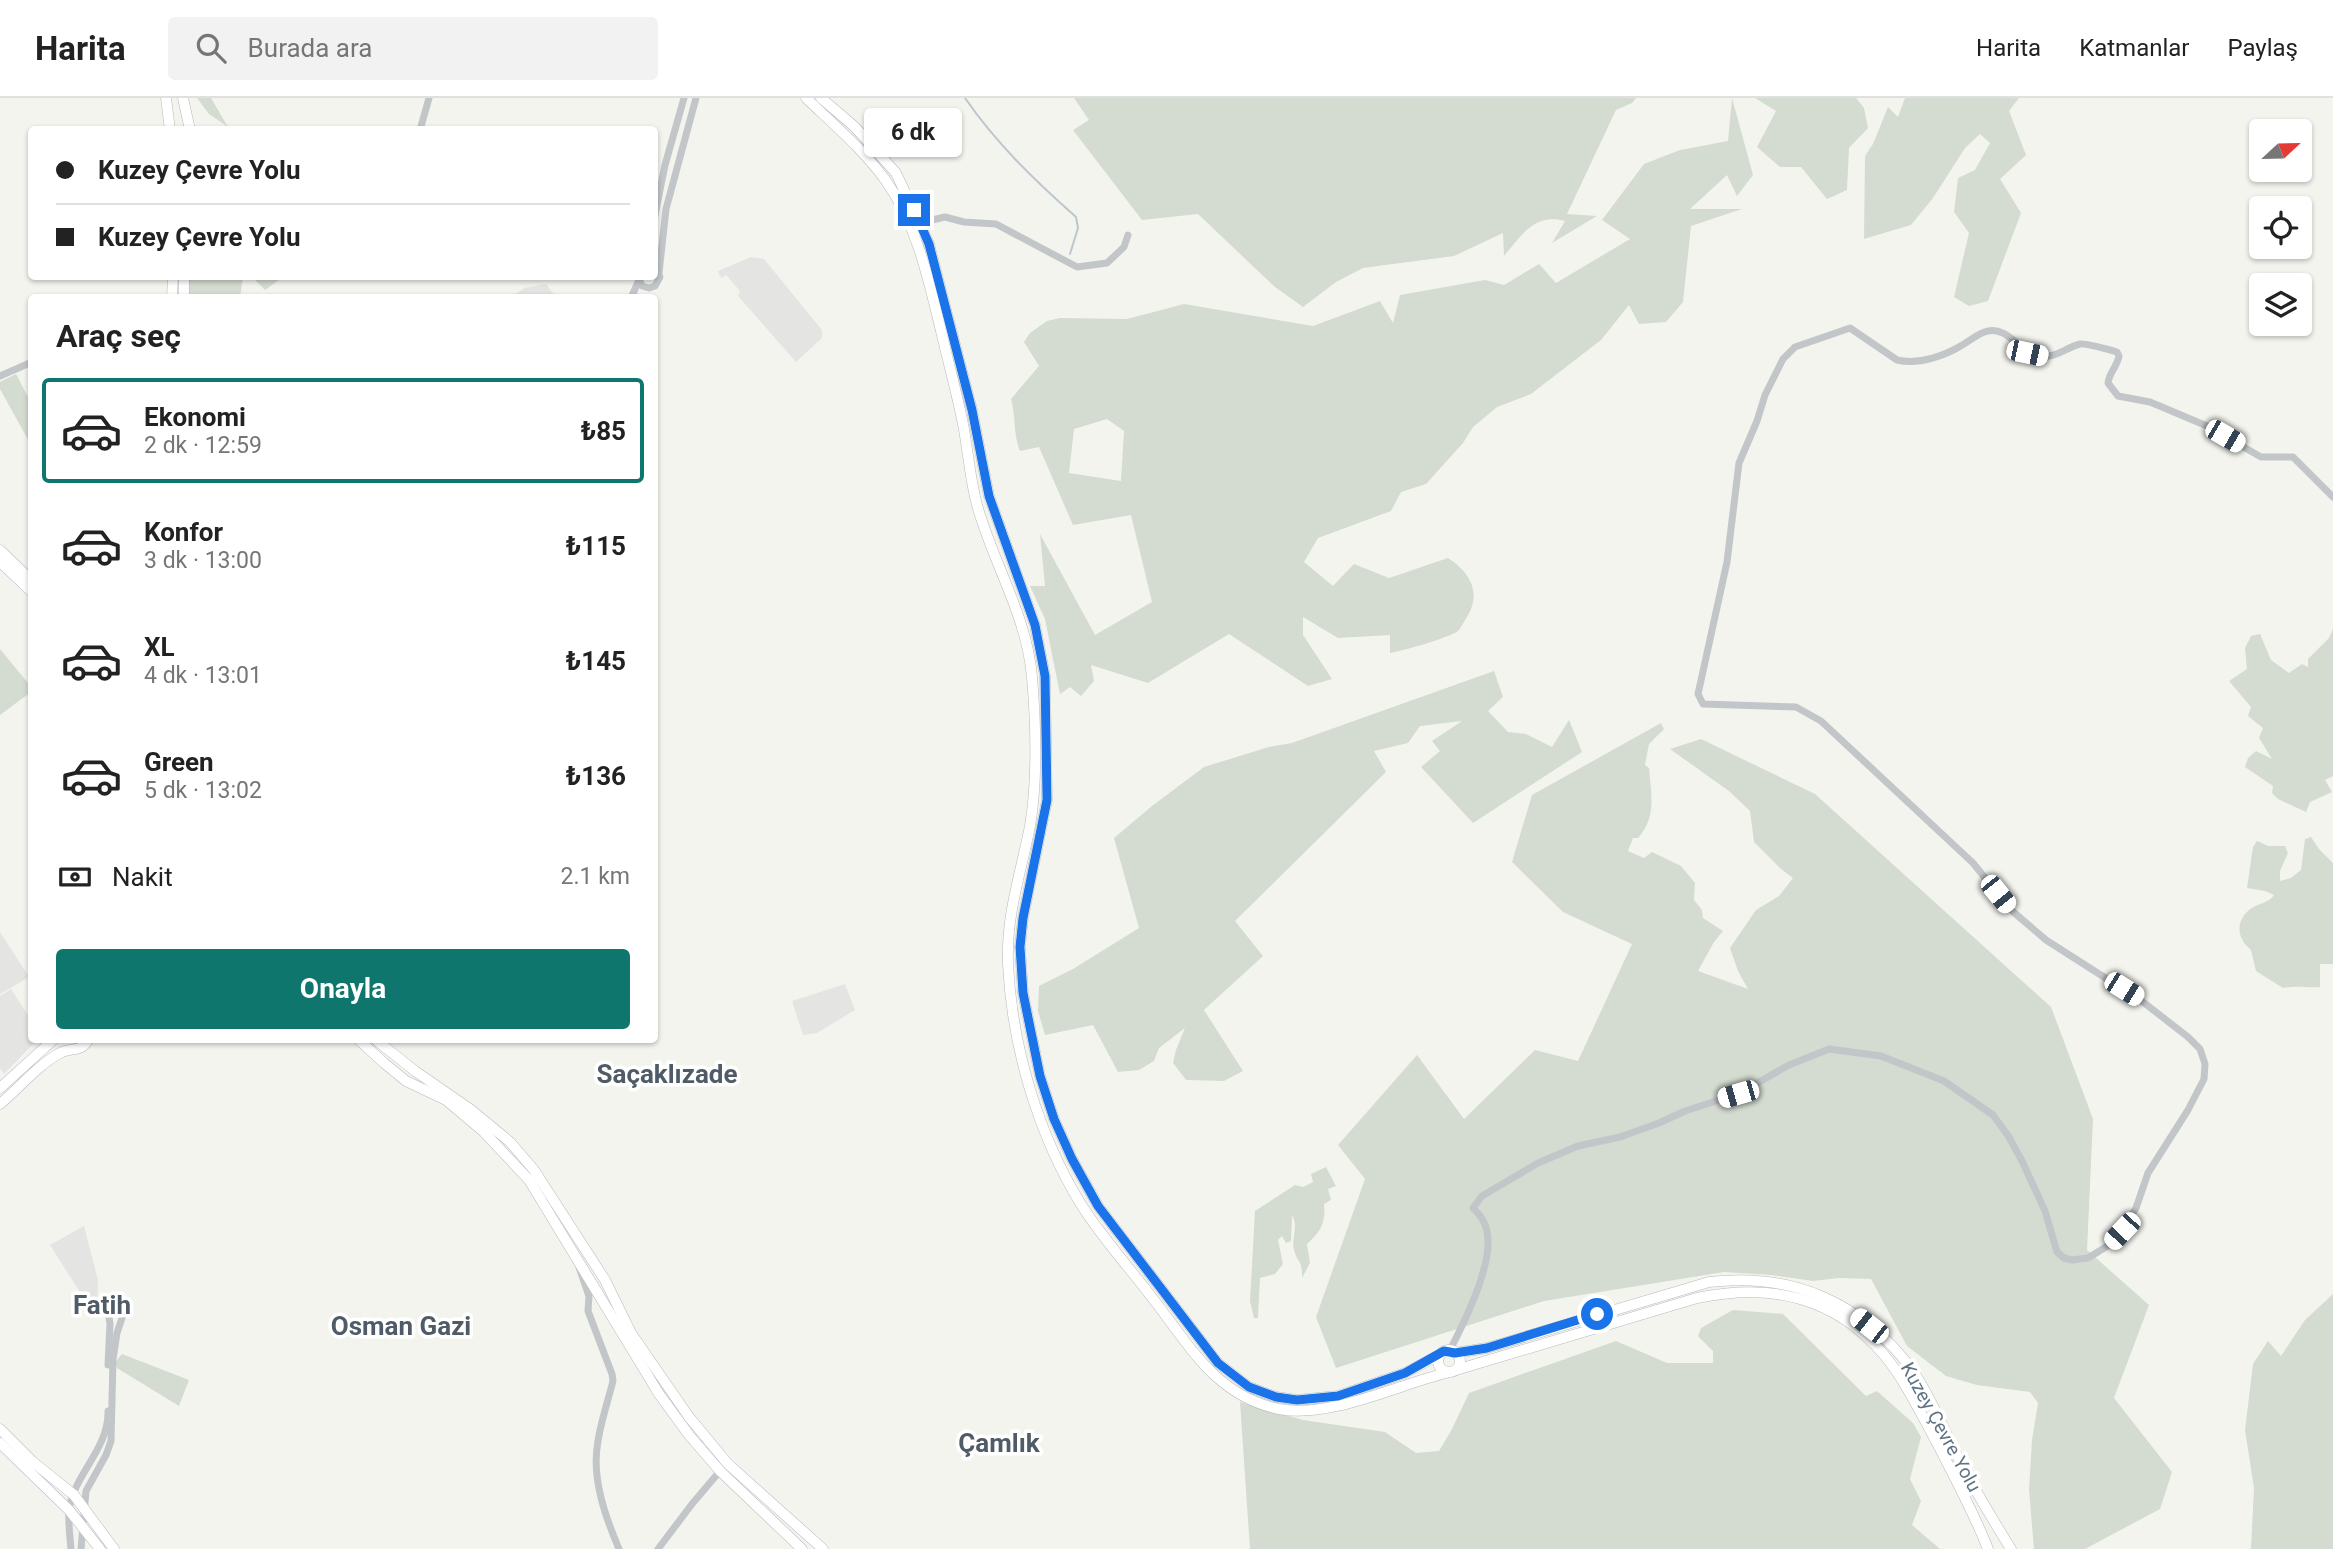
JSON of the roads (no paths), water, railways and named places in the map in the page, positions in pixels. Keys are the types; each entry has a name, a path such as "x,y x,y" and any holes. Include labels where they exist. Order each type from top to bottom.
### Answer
{"main road":[{"path":"166,98 170,126"},
{"path":"183,98 189,126"},
{"name":"Kuzey Çevre Yolu","path":"806,98 865,156 887,182 908,223 925,266 962,422 977,505 1024,631 1032,674 1034,798 1007,930 1012,1003 1028,1080 1062,1170 1084,1208 1206,1367 1240,1396 1280,1409 1307,1411 1347,1403 1686,1301 1724,1292 1769,1292 1812,1303 1855,1327 1885,1357 1921,1413 1988,1549"},
{"path":"821,98 855,127 896,173 929,244 972,410 989,496 1035,625 1045,676 1047,800 1027,894 1020,947 1023,993 1034,1049 1040,1076 1063,1141 1098,1206 1218,1363 1249,1387 1276,1397 1297,1400 1338,1396 1405,1373 1444,1351 1453,1351 1460,1361 1451,1371 1438,1366 1439,1355"},
{"path":"0,550 28,577"},
{"path":"0,562 28,588"},
{"path":"0,1088 50,1043"},
{"path":"0,1104 51,1059 61,1052 80,1049 85,1043"},
{"path":"362,1043 406,1080 446,1100 484,1132 529,1180 659,1394 720,1471 799,1546"},
{"path":"380,1043 510,1142 534,1170 606,1280 631,1332 689,1417 728,1464 807,1533 817,1547"},
{"name":"Kuzey Çevre Yolu","path":"1453,1351 1487,1348 1709,1282 1737,1279 1766,1281 1809,1291 1849,1310 1892,1345 1913,1371 2011,1549"},
{"path":"0,1429 33,1462 74,1494 114,1549"},
{"path":"0,1443 69,1510 100,1549"}],"street":[{"path":"420,126 429,98"},
{"path":"658,197 684,98"},
{"path":"658,264 666,209 696,98"},
{"path":"919,223 945,216 964,222 996,224 1073,266 1086,268 1107,263 1124,247 1128,235"},
{"path":"648,294 659,281 658,276"},
{"path":"640,280 642,286 652,288"},
{"path":"1453,1351 1482,1274 1489,1243 1482,1217 1472,1208 1482,1196 1538,1163 1578,1146 1620,1137 1685,1111 1738,1094 1790,1065 1829,1049 1881,1056 1944,1081 1993,1115 2022,1161 2045,1211 2057,1252 2072,1260 2088,1258 2109,1245 2122,1231 2136,1208 2148,1173 2188,1110 2204,1079 2205,1064 2200,1049 2188,1037 2143,1002 2046,940 2020,918 1973,863 1821,721 1796,707 1703,704 1698,694 1727,562 1739,463 1765,395 1783,359 1795,347 1850,328 1897,360 1906,362 1954,351 1987,331 2002,333 2027,353 2042,356 2058,355 2085,344 2111,349 2119,356 2108,383 2118,396 2150,402 2207,426 2261,457 2294,457 2333,497"},
{"path":"0,376 28,364"},
{"path":"575,1258 589,1296 588,1311 612,1374 613,1381 596,1456 601,1496 618,1548"},
{"path":"81,1549 86,1491 111,1441 113,1359 117,1333 125,1309"},
{"path":"71,1549 69,1510 74,1494 96,1454 108,1417 108,1310"},
{"path":"658,1549 720,1471"},
{"path":"799,1546 807,1533"}],"waterway":[{"path":"965,98 1016,160 1076,217 1078,228 1070,254"}],"district":[{"name":"Saçaklızade","path":"667,1074"},
{"name":"Fatih","path":"102,1305"},
{"name":"Osman Gazi","path":"401,1326"},
{"name":"Çamlık","path":"999,1443"}]}
